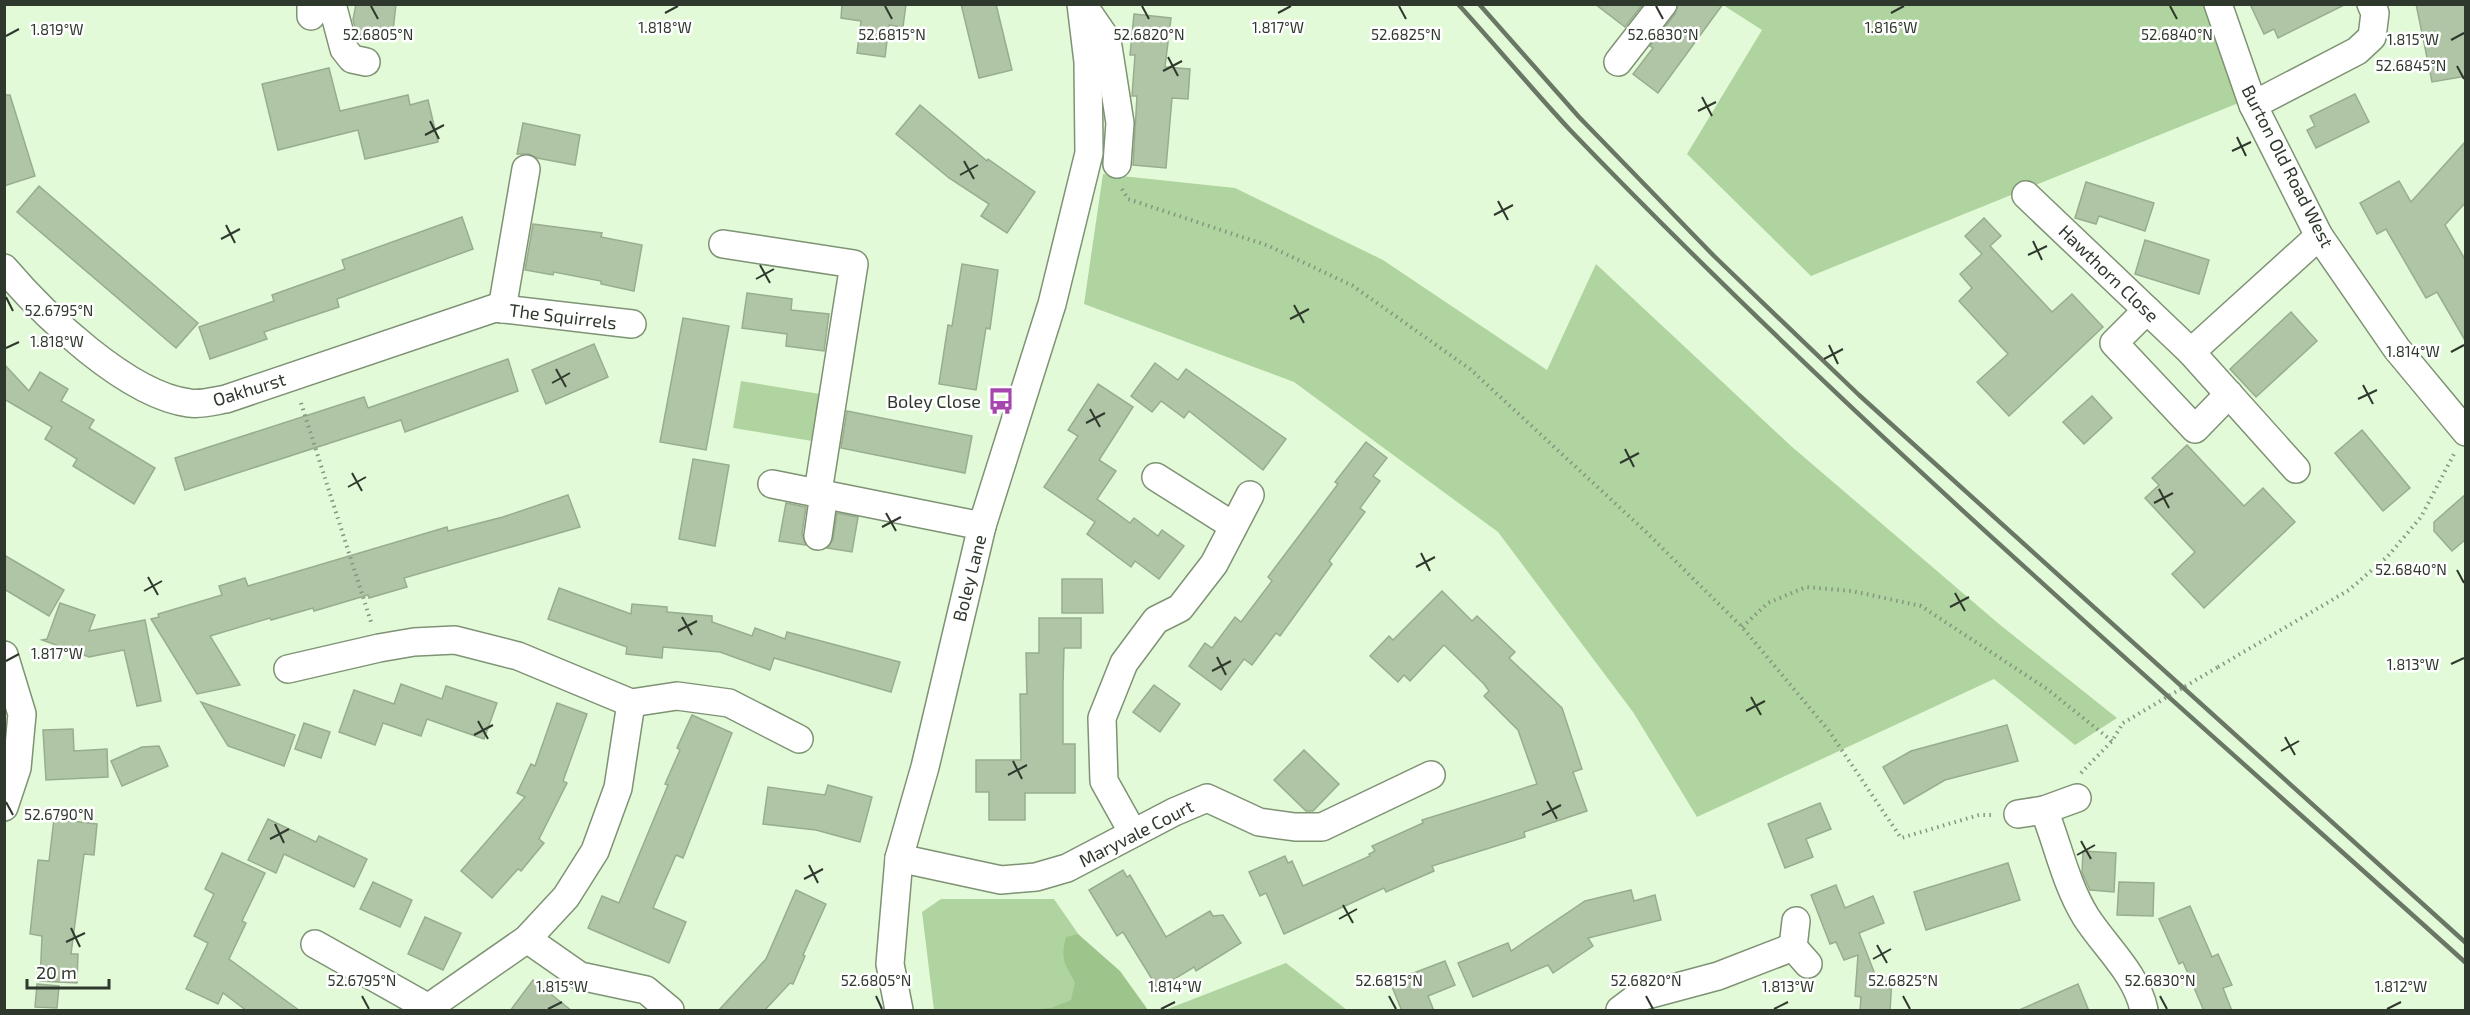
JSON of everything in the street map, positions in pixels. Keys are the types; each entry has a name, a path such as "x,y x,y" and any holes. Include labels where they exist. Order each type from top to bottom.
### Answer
{"street":[{"name":"Boley Lane","path":"899,1011 890,964 899,858 925,767 982,526 1052,304 1089,153 1088,62 1082,4"},
{"path":"1082,4 1107,40 1120,123 1117,164"},
{"path":"1618,62 1663,4"},
{"name":"Burton Old Road West","path":"2218,4 2253,105 2319,236 2461,441"},
{"path":"2253,105 2357,51 2372,37 2376,13 2371,4"},
{"path":"318,8 352,59 366,62"},
{"path":"499,308 526,169"},
{"name":"Hawthorn Close","path":"2026,195 2191,352 2296,468"},
{"path":"2191,352 2319,236"},
{"path":"723,244 854,264 821,492 818,536"},
{"name":"Oakhurst","path":"4,268 26,293 93,353 133,381 172,400 191,404 205,403 293,376 499,308"},
{"name":"The Squirrels","path":"499,308 632,324"},
{"path":"2147,310 2114,343 2195,429 2232,397"},
{"path":"1156,477 1232,525"},
{"path":"772,484 982,526"},
{"path":"1133,833 1104,781 1102,718 1124,663 1156,620 1180,608 1214,564 1232,525 1250,495"},
{"path":"288,669 379,648 414,642 455,640 518,656 631,703 677,696 729,704 799,740"},
{"path":"4,655 22,714 17,768 4,807"},
{"path":"315,944 426,1009 527,939 566,897 596,851 618,788 631,703"},
{"name":"Maryvale Court","path":"899,858 1001,880 1036,877 1067,868 1207,798 1259,822 1295,827 1322,827 1431,775"},
{"path":"2018,814 2063,804 2067,876 2085,916 2122,963 2144,1011"},
{"path":"527,939 580,976 646,990 670,1011"},
{"path":"1620,1011 1636,998 1718,976 1799,944"}],"path":[{"path":"1117,164 1123,192 1128,199 1269,246 1353,286 1470,369 1636,522 1742,627 1829,731 1900,838 1979,815 2018,814"},
{"path":"293,376 379,648"},
{"path":"2063,804 2076,778 2112,741 2123,723 2349,590 2388,556 2421,517 2461,441"},
{"path":"1742,627 1768,603 1806,587 1852,591 1921,606 2047,689 2112,741"}],"green space":[{"path":"1723,5 2206,5 2241,102 1811,276 1687,154 1762,30"},
{"path":"1103,174 1235,188 1383,260 1547,370 1596,264 1791,446 1999,624 2117,718 2075,745 1994,679 1697,817 1633,712 1498,532 1294,382 1084,304"},
{"path":"741,381 820,394 812,441 733,428"},
{"path":"941,899 1054,899 1131,1010 934,1010 922,912"},
{"path":"1078,934 1120,971 1148,1010 1027,1010 1051,1008 1071,1000 1075,982 1066,966 1063,950 1066,937"},
{"path":"1286,963 1347,1010 1165,1010"}],"building":[{"path":"356,4 396,4 393,31 386,30 385,40 357,35 353,20"},
{"path":"842,4 906,4 903,27 889,25 885,57 857,53 861,21 841,18"},
{"path":"961,4 996,4 1012,70 979,78"},
{"path":"1595,4 1643,4 1625,27"},
{"path":"1678,4 1723,4 1658,93 1633,74 1653,48 1650,46 1675,14"},
{"path":"2250,4 2346,4 2278,38 2274,29 2264,34"},
{"path":"2416,4 2466,4 2466,76 2432,82"},
{"path":"1134,14 1171,18 1165,67 1190,69 1188,99 1172,98 1166,168 1133,165 1137,96 1132,96 1135,55 1130,55"},
{"path":"329,68 340,111 408,95 410,105 428,100 438,142 365,159 358,130 278,150 262,84"},
{"path":"2355,94 2369,122 2316,148 2307,130 2315,126 2310,116"},
{"path":"4,95 10,95 35,176 4,186"},
{"path":"920,105 987,161 988,159 1035,192 1007,233 981,216 989,204 949,178 896,134"},
{"path":"523,123 580,135 575,165 537,158 529,154 517,154"},
{"path":"2466,141 2466,202 2445,225 2466,261 2466,342 2437,292 2426,298 2386,229 2377,234 2360,203 2399,181 2411,202"},
{"path":"2086,182 2154,203 2145,231 2099,216 2096,224 2075,218"},
{"path":"39,186 198,323 176,348 17,212"},
{"path":"462,217 473,249 337,299 339,307 264,332 267,339 210,359 199,327 274,301 272,295 345,269 342,260"},
{"path":"1984,218 2001,236 1990,246 2052,312 2072,294 2103,327 2009,416 1977,382 2008,354 1959,301 1972,288 1960,274 1982,254 1965,236"},
{"path":"533,224 602,233 601,237 642,245 634,291 601,284 601,281 554,272 553,275 525,270"},
{"path":"2145,240 2209,260 2199,294 2135,274"},
{"path":"962,264 998,270 990,329 986,328 976,390 939,384 948,325 952,326"},
{"path":"747,293 792,299 791,310 829,314 824,351 786,346 787,334 742,328"},
{"path":"2291,312 2317,341 2256,397 2230,369"},
{"path":"683,318 729,326 706,450 660,442"},
{"path":"594,344 608,377 546,404 532,370"},
{"path":"508,359 518,391 405,432 401,420 185,490 175,458 364,397 368,408"},
{"path":"1155,363 1178,380 1186,369 1286,439 1263,470 1189,411 1184,418 1161,401 1152,412 1131,396"},
{"path":"4,364 29,391 40,372 68,389 61,401 94,420 89,428 155,468 134,504 73,466 77,459 45,439 52,427 4,399"},
{"path":"1098,384 1133,407 1099,460 1116,471 1097,499 1130,523 1134,518 1158,536 1162,530 1184,546 1159,579 1135,561 1131,567 1087,534 1095,522 1044,487 1078,436 1068,430"},
{"path":"2092,396 2112,418 2084,444 2063,422"},
{"path":"847,411 972,436 965,473 841,448"},
{"path":"2362,430 2410,488 2383,511 2335,453"},
{"path":"1366,442 1387,458 1373,476 1380,481 1360,508 1365,512 1329,561 1332,564 1280,636 1276,633 1252,665 1244,659 1221,690 1189,666 1205,643 1212,648 1235,617 1241,622 1272,581 1268,577 1338,484 1335,482"},
{"path":"2187,445 2244,506 2263,488 2295,522 2204,608 2172,574 2195,552 2145,498 2159,485 2152,478"},
{"path":"693,459 729,465 715,546 679,539"},
{"path":"2466,494 2466,539 2452,551 2434,531 2434,522"},
{"path":"568,495 580,527 404,578 407,587 369,598 368,595 314,611 313,608 271,620 270,618 210,636 240,685 197,694 151,619 159,617 158,614 222,595 219,586 245,578 248,586 447,527 448,531 503,517"},
{"path":"786,503 806,507 802,534 806,545 779,541"},
{"path":"837,513 858,517 852,552 827,548 833,539"},
{"path":"4,555 64,590 49,616 4,589"},
{"path":"1062,579 1102,579 1103,613 1062,613"},
{"path":"559,588 631,614 632,604 667,607 667,612 712,616 712,622 752,636 755,628 785,639 787,632 900,662 891,692 774,658 770,670 720,652 663,647 662,658 626,654 627,647 548,619"},
{"path":"1442,591 1472,621 1477,616 1515,652 1509,658 1562,708 1582,769 1573,772 1587,811 1524,832 1525,837 1432,866 1434,871 1386,892 1384,888 1284,934 1266,893 1260,896 1249,872 1285,856 1288,863 1292,861 1303,886 1370,856 1369,854 1375,851 1372,846 1423,823 1422,820 1537,784 1518,730 1484,696 1489,691 1484,684 1444,645 1410,681 1404,675 1398,682 1370,656 1389,636 1393,640"},
{"path":"60,603 95,615 89,631 145,620 161,701 137,706 124,650 89,657 42,640 47,639"},
{"path":"1039,618 1081,618 1081,648 1064,648 1063,744 1075,744 1075,793 1025,793 1025,820 989,820 989,792 976,792 976,760 1021,760 1020,694 1027,694 1026,653 1039,653"},
{"path":"401,684 442,699 446,686 497,703 484,739 427,719 421,736 383,723 375,745 339,732 354,690 394,704"},
{"path":"1154,685 1180,704 1160,732 1133,712"},
{"path":"201,702 295,735 284,766 228,746"},
{"path":"557,703 587,714 563,781 567,783 539,839 544,843 521,871 518,869 492,898 461,871 525,797 517,793 531,764 535,766"},
{"path":"692,715 732,733 683,858 676,855 653,908 686,922 669,963 588,928 602,896 619,903 668,785 665,784 680,750 677,748"},
{"path":"304,723 330,732 321,758 295,749"},
{"path":"2007,725 2018,761 1945,780 1904,804 1883,767 1911,751"},
{"path":"73,729 74,751 107,749 108,777 46,780 43,730"},
{"path":"159,746 168,766 122,786 111,761 142,747"},
{"path":"1304,750 1339,784 1313,811 1306,811 1274,780"},
{"path":"828,785 872,797 860,842 816,830 763,824 768,787 825,795"},
{"path":"1820,803 1831,829 1806,839 1813,857 1785,868 1768,824"},
{"path":"54,819 97,824 94,855 84,854 71,954 78,954 77,983 40,981 42,936 30,934 38,860 49,861"},
{"path":"268,819 316,842 319,836 367,859 354,887 284,854 276,873 248,860"},
{"path":"2083,851 2116,853 2114,892 2090,890 2082,872"},
{"path":"222,853 265,873 242,921 246,923 229,959 300,1011 247,1011 223,993 218,1004 186,989 208,943 194,936 214,894 205,889"},
{"path":"2008,863 2020,900 1926,930 1914,892"},
{"path":"1123,870 1127,877 1130,875 1166,937 1210,911 1213,916 1223,915 1241,943 1196,971 1194,967 1158,989 1123,932 1117,936 1089,890"},
{"path":"373,882 412,900 400,927 360,909"},
{"path":"2119,882 2154,883 2153,916 2117,915"},
{"path":"1836,885 1845,908 1873,896 1884,923 1859,933 1876,977 1892,978 1890,1011 1860,1011 1861,997 1855,996 1858,955 1844,960 1836,942 1830,944 1811,895"},
{"path":"796,890 826,904 803,955 805,956 793,984 790,983 764,1011 718,1011 766,959"},
{"path":"1631,890 1634,901 1655,895 1661,920 1588,938 1593,946 1553,973 1548,965 1473,997 1458,963 1508,943 1511,951 1585,901"},
{"path":"2190,906 2212,957 2218,954 2232,985 2223,988 2232,1011 2204,1011 2183,962 2179,964 2159,919"},
{"path":"425,917 461,933 443,970 408,954"},
{"path":"1445,961 1455,985 1428,996 1434,1011 1402,1011 1390,982"},
{"path":"533,980 572,1011 510,1011"},
{"path":"37,984 59,986 57,1008 35,1007"},
{"path":"2078,984 2089,1011 2017,1011"}],"railway":[{"path":"1458,4 1570,130 1787,346 1898,451 2124,657 2466,963"},
{"path":"1479,4 1579,117 1714,256 1859,395 2466,943"}],"place":[{"name":"Boley Close","path":"1001,401"}]}
